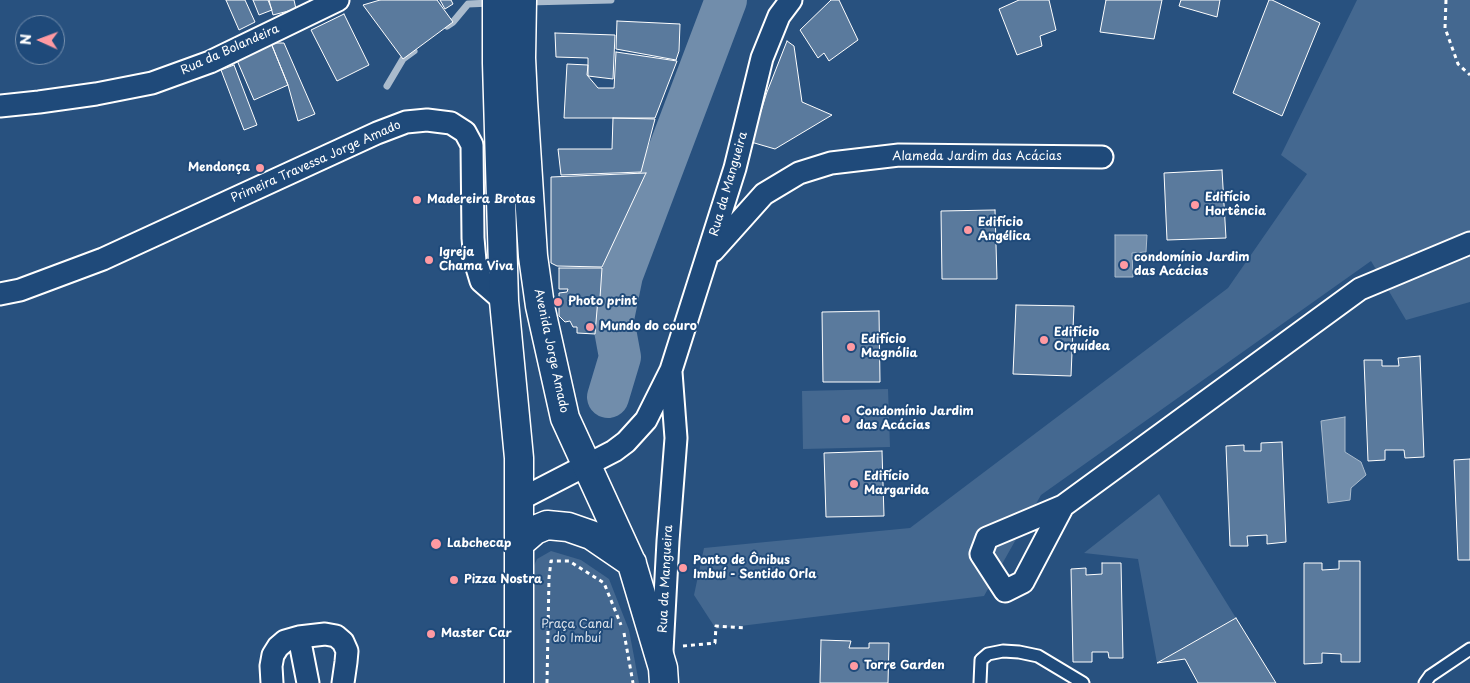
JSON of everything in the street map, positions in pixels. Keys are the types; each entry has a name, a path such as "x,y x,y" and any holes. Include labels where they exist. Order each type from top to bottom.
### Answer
{"main road":[{"name":"Avenida Jorge Amado","path":"497,0 509,61 540,306 565,418 632,564 663,666"},
{"name":"Avenida Jorge Amado","path":"519,683 519,458 504,301 509,61 522,0"},
{"path":"520,543 535,530 547,524 568,527 591,535 632,564"}],"street":[{"name":"Rua da Bolandeira","path":"0,106 96,94 152,83 210,62 338,0"},
{"name":"Rua da Mangueira","path":"519,500 614,451 626,442 646,420 671,370 735,168 762,58 779,16 791,0"},
{"name":"Primeira Travessa Jorge Amado","path":"0,294 20,290 103,259 377,133 406,122 427,120 451,123 465,132 472,145 475,261 481,281 504,301"},
{"name":"Alameda Jardim das Acácias","path":"707,257 764,194 799,173 830,163 899,155 1102,157"},
{"path":"1063,506 1360,289 1470,243"},
{"name":"Rua da Mangueira","path":"663,666 676,438 671,370"},
{"path":"272,683 271,666 273,655 278,647 285,641 299,637 325,634 336,636 343,642 347,651 343,683"},
{"path":"299,637 308,683"}],"lane":[{"path":"1430,681 1470,650"},
{"path":"980,683 981,660 988,654 1003,652 1038,656 1083,683"}],"path":[{"path":"1446,0 1445,28 1458,64 1470,75"},
{"path":"547,683 551,561 569,561 604,583 623,629 633,683"},
{"path":"663,666 715,643 716,626 746,628"}],"green space":[{"path":"1357,0 1470,0 1470,302 1406,320 1371,261 1041,495 984,596 716,629 694,595 704,548 910,528 1228,288 1307,174 1281,155"},
{"name":"Condomínio Jardim das Acácias","path":"888,389 890,447 803,449 802,391"},
{"path":"1159,494 1236,618 1157,663 1138,559 1084,553"},
{"name":"Praça Canal do Imbuí","path":"551,551 581,560 609,579 629,630 639,683 527,683 528,579 537,559"}],"shaded area":[{"name":"condomínio Jardim das Acácias","path":"1115,235 1147,235 1146,252 1132,253 1133,277 1115,277"},
{"path":"1345,417 1345,452 1361,462 1366,475 1351,488 1350,500 1328,503 1321,421"}],"building":[{"path":"226,0 245,0 255,22 239,30"},
{"path":"253,0 268,0 272,10 259,15"},
{"path":"269,0 294,0 296,9 273,15"},
{"path":"380,0 437,0 453,22 403,59 363,5"},
{"path":"440,0 451,0 453,4 445,9"},
{"path":"831,0 839,0 858,40 829,61 824,53 818,58 800,30"},
{"path":"1019,0 1049,0 1056,30 1040,36 1042,46 1017,55 999,9"},
{"path":"1106,0 1162,0 1154,39 1100,32"},
{"path":"1181,0 1220,0 1217,17 1179,6"},
{"path":"1269,0 1320,23 1282,116 1233,93"},
{"path":"344,14 369,65 337,81 311,30"},
{"path":"617,21 680,24 679,51 676,60 616,49"},
{"path":"555,33 615,35 613,79 588,76 588,58 556,57"},
{"path":"787,41 794,46 802,102 832,115 775,149 751,142 767,92"},
{"path":"271,43 284,43 315,114 298,121 288,85"},
{"path":"271,43 288,85 254,100 236,58"},
{"path":"616,52 677,61 655,118 564,118 567,64 588,65 587,75 598,88 614,88"},
{"path":"234,65 257,125 244,130 221,70"},
{"path":"613,118 655,119 641,172 561,175 558,149 612,149"},
{"name":"Edifício Hortência","path":"1222,170 1226,238 1167,240 1164,173"},
{"path":"646,173 602,267 557,266 551,263 551,177"},
{"name":"Edifício Angélica","path":"995,210 997,279 942,279 941,211"},
{"path":"559,268 602,268 595,334 577,333 577,327 573,327 570,321 565,322 559,316 559,293 567,292 568,289 559,289"},
{"name":"Edifício Orquídea","path":"1016,305 1074,306 1071,376 1013,374"},
{"name":"Edifício Magnólia","path":"879,311 880,382 823,382 822,312"},
{"path":"1420,356 1424,457 1405,458 1404,450 1385,450 1385,460 1368,461 1364,360 1382,360 1382,366 1399,366 1398,358"},
{"path":"1282,442 1286,542 1267,544 1267,535 1247,536 1248,546 1230,546 1226,446 1244,445 1244,451 1261,451 1261,443"},
{"name":"Edifício Margarida","path":"882,451 884,516 826,517 824,453"},
{"path":"1470,459 1470,560 1458,560 1454,460"},
{"path":"1339,561 1360,561 1360,662 1341,662 1341,654 1322,653 1322,663 1304,664 1304,563 1322,563 1322,570 1339,569"},
{"path":"1102,563 1121,563 1123,658 1109,658 1108,652 1092,652 1092,662 1073,662 1071,569 1086,568 1086,575 1102,574"},
{"path":"1236,618 1276,683 1198,683 1185,659 1157,663"},
{"name":"Torre Garden","path":"821,640 851,641 849,648 869,648 869,643 889,643 888,683 820,683"}],"waterway":[{"path":"527,2 611,0"},
{"path":"608,397 620,357 613,319 622,275 726,0"},
{"path":"447,26 453,22 468,4 491,3"},
{"path":"387,86 403,59 414,51"}],"place":[{"name":"Mendonça","path":"260,168"},
{"name":"Madereira Brotas","path":"417,200"},
{"name":"Edifício Hortência","path":"1195,205"},
{"name":"Edifício Angélica","path":"968,230"},
{"name":"Igreja Chama Viva","path":"429,260"},
{"name":"condomínio Jardim das Acácias","path":"1124,265"},
{"name":"Photo print","path":"558,302"},
{"name":"Mundo do couro","path":"590,327"},
{"name":"Edifício Orquídea","path":"1044,340"},
{"name":"Edifício Magnólia","path":"851,347"},
{"name":"Condomínio Jardim das Acácias","path":"846,419"},
{"name":"Edifício Margarida","path":"854,484"},
{"name":"Labchecap","path":"436,544"},
{"name":"Ponto de Ônibus Imbuí - Sentido Orla","path":"683,568"},
{"name":"Pizza Nostra","path":"454,580"},
{"name":"Master Car","path":"431,634"},
{"name":"Torre Garden","path":"854,666"}]}
